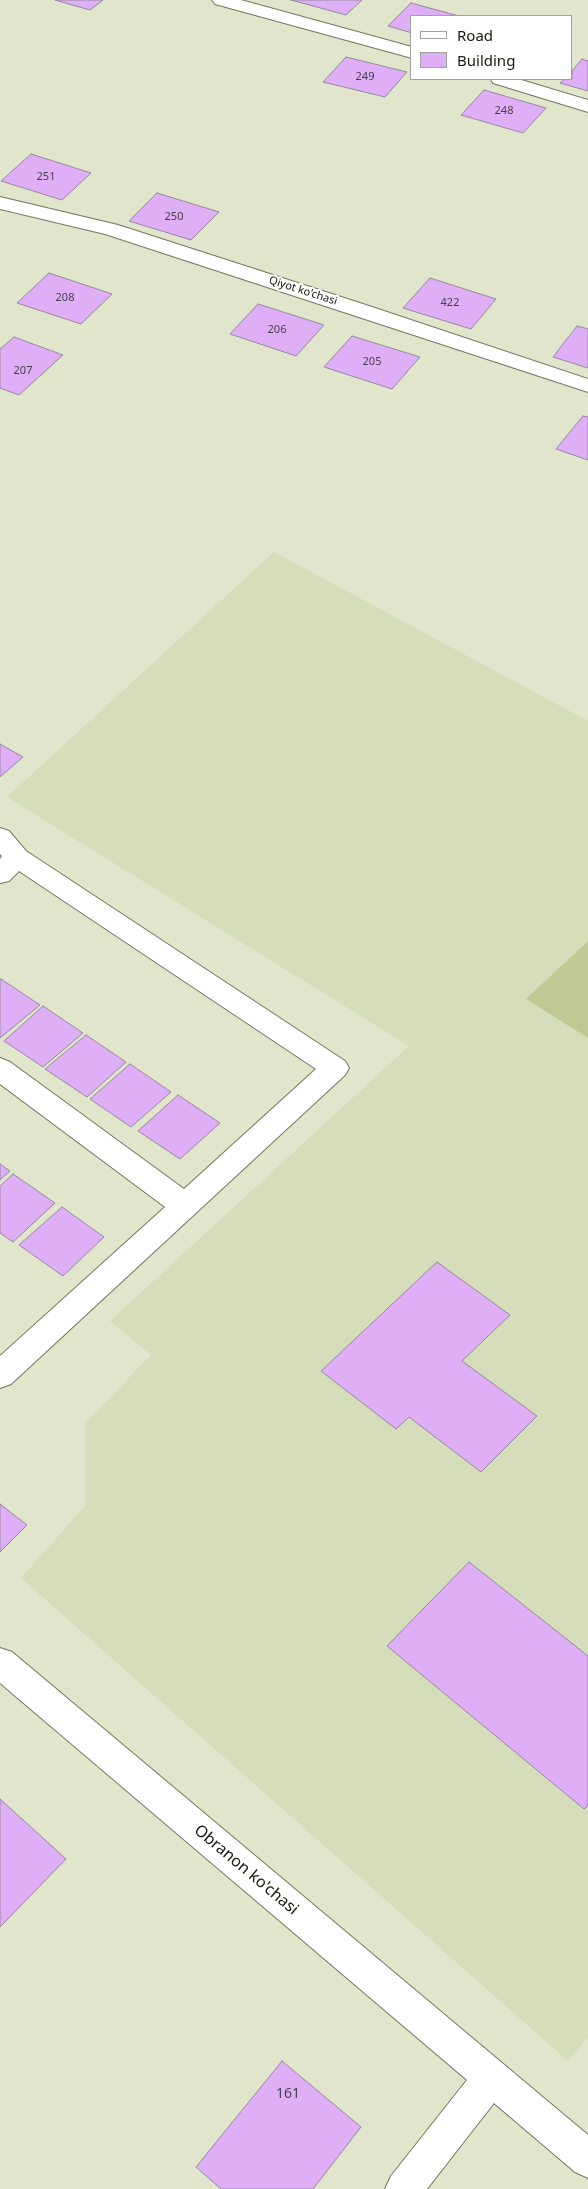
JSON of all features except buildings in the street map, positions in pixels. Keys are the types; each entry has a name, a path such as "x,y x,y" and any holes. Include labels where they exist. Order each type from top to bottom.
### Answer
{"street":[{"path":"221,0 410,52"},
{"path":"503,80 588,106"},
{"name":"Qiyot ko'chasi","path":"2,223 7,205 112,230 359,309 588,386"},
{"path":"0,1375 334,1068 6,856"},
{"path":"0,1068 185,1206"},
{"name":"Obranon ko'chasi","path":"0,1663 588,2159"},
{"path":"404,2189 491,2078"}],"shaded area":[{"path":"274,552 588,721 588,2037 568,2061 21,1578 85,1506 85,1423 151,1355 110,1321 409,1046 7,797"},
{"path":"588,941 588,1038 526,999"}]}
